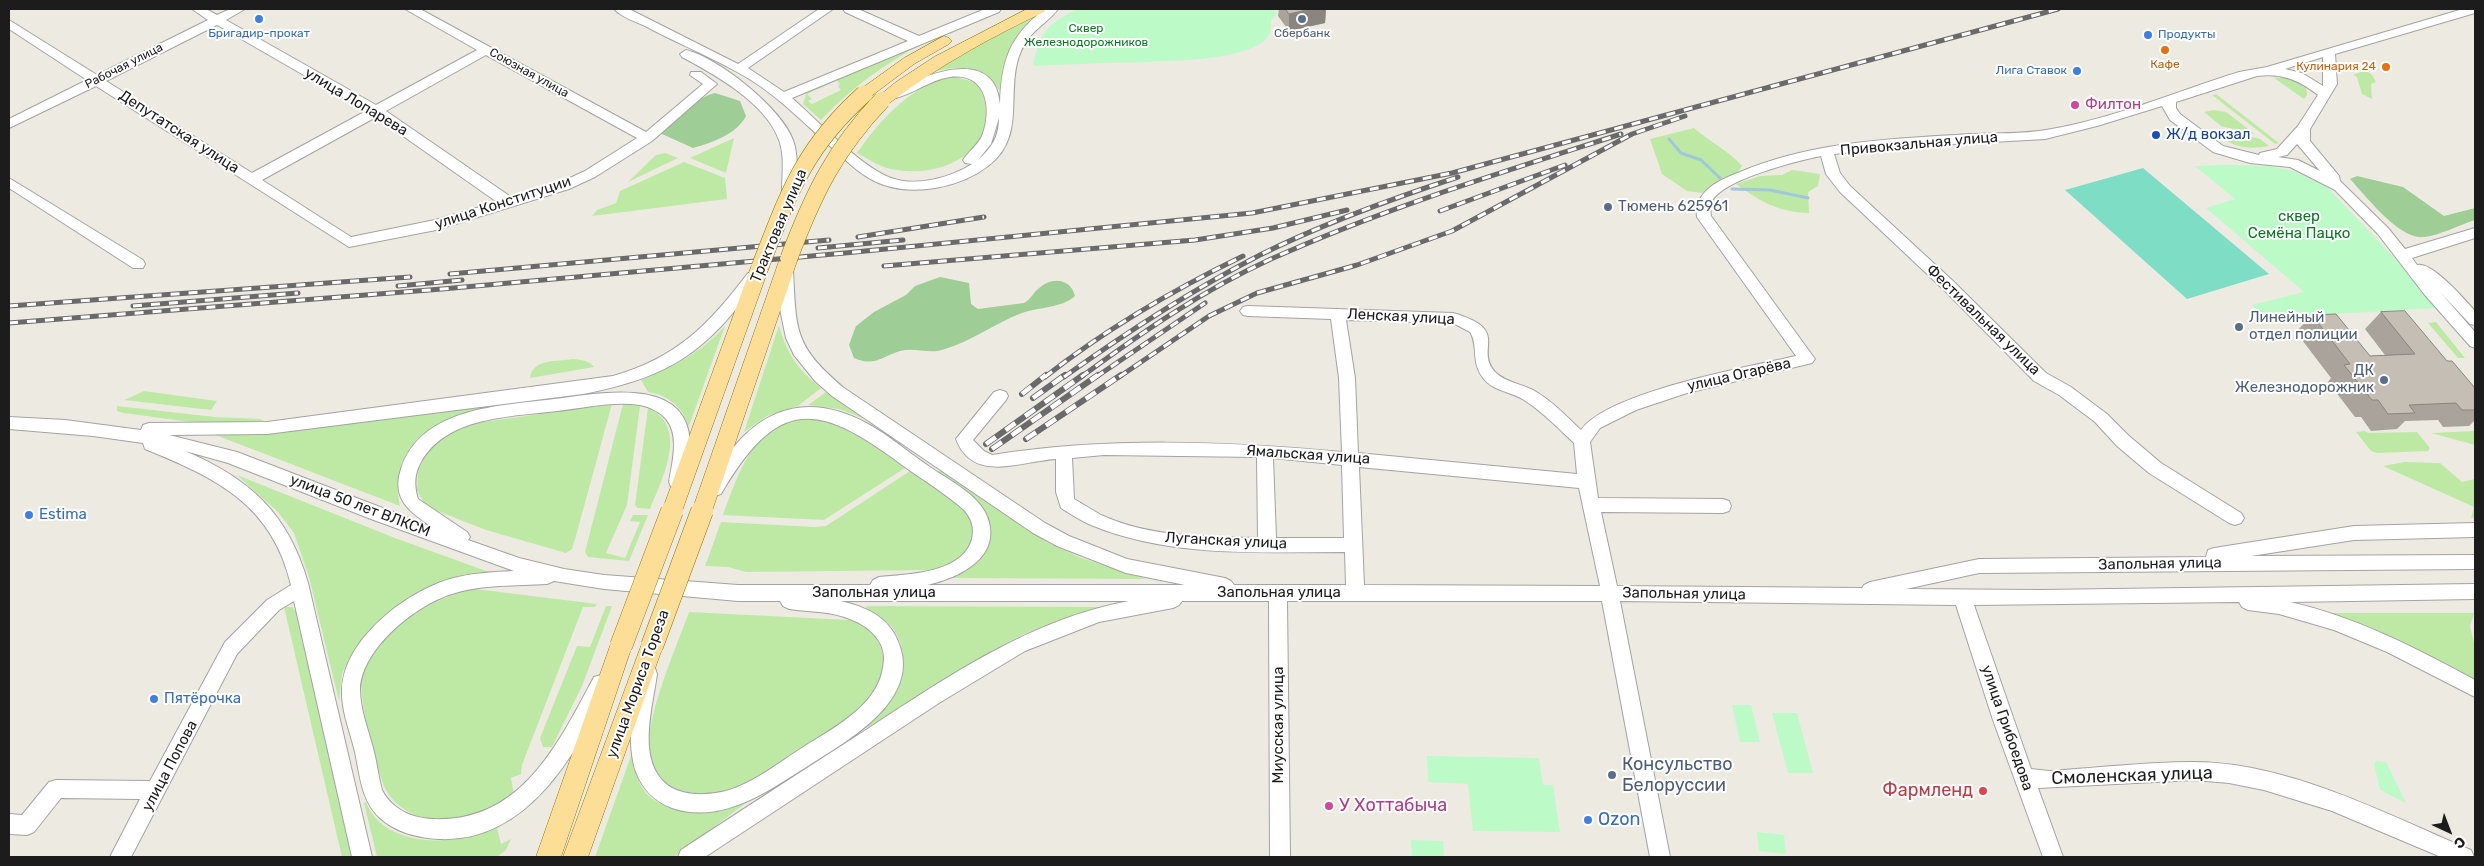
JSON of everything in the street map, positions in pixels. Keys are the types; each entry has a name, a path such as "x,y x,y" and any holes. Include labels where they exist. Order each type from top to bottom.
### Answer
{"main road":[{"name":"Трактовая улица","path":"672,511 760,267 790,193 811,152 823,135 864,94 921,54 1016,9"},
{"name":"Трактовая улица","path":"702,511 786,267 813,195 829,164 847,137 882,100 916,74 947,54 1039,9"},
{"name":"улица Мориса Тореза","path":"548,857 616,658 672,511"},
{"name":"улица Мориса Тореза","path":"575,857 702,511"}],"street":[{"name":"улица Лопарева","path":"198,9 375,110 509,203"},
{"name":"Рабочая улица","path":"9,124 239,9"},
{"name":"Союзная улица","path":"411,9 647,138"},
{"path":"606,9 624,22 704,63 737,84 772,117 783,132 788,146 790,193"},
{"path":"620,9 740,68 783,97 855,162 880,179 903,185 944,180 967,172 983,162 997,148 1004,136 1007,81 1012,53 1027,30 1052,9"},
{"path":"740,68 827,9"},
{"path":"849,9 919,41"},
{"path":"783,97 995,9"},
{"path":"2141,108 2475,9"},
{"name":"Депутатская улица","path":"9,24 349,242"},
{"path":"252,179 487,50"},
{"path":"2250,158 2282,152 2302,129 2331,84 2329,52"},
{"path":"2262,71 2298,75 2308,80 2325,94"},
{"path":"855,162 900,176 937,174 958,167 975,156 986,144 991,131 991,91 985,82 974,75 956,73 936,76 882,100"},
{"name":"улица Конституции","path":"349,242 436,225 564,186 590,174 647,138 711,84 696,75"},
{"path":"2169,99 2168,108 2175,118 2218,149 2250,158 2293,163 2340,187"},
{"name":"Привокзальная улица","path":"1705,199 1722,185 1760,166 1780,160 1890,144 2051,133 2141,108"},
{"path":"2302,129 2303,142 2340,187 2404,255 2448,292 2475,320"},
{"name":"Фестивальная улица","path":"1827,152 1833,174 1845,189 1948,285 2030,368 2101,418 2122,441 2155,468 2235,518"},
{"path":"9,182 138,264"},
{"name":"улица Огарёва","path":"1582,441 1594,424 1630,406 1685,387 1807,359 1704,217 1701,207 1705,199"},
{"path":"2404,255 2475,233"},
{"path":"2404,255 2429,290 2475,342"},
{"path":"488,555 422,513 410,499 406,481 411,462 431,439 462,421 492,407 634,377 662,366 686,351 714,328 760,267"},
{"path":"786,267 790,328 795,346 812,369 838,392 1039,528 1074,546 1146,572 1256,592"},
{"name":"Ленская улица","path":"1248,311 1453,318 1474,326 1480,333 1484,364 1488,374 1539,402 1582,441"},
{"path":"1338,314 1347,378 1352,457 1355,593"},
{"name":"Ямальская улица","path":"1000,396 967,433 964,443 978,456 991,462 1029,456 1104,449 1265,451 1352,457 1586,482"},
{"path":"113,430 267,428 492,407 639,398 656,403 672,415 681,435 681,457 672,511"},
{"path":"702,511 733,457 751,437 771,422 800,413 825,414 846,420 968,504 978,517 981,538 969,558 944,574 816,593"},
{"name":"улица 50 лет ВЛКСМ","path":"9,423 113,430 170,440 231,457 488,555 564,576 624,584 710,591"},
{"path":"113,430 207,468 270,518 286,543 300,589 362,857"},
{"path":"1582,441 1586,482 1610,593 1660,857"},
{"path":"1265,451 1268,544"},
{"name":"Луганская улица","path":"1064,452 1065,499 1074,508 1097,520 1158,538 1206,543 1354,545"},
{"path":"1592,505 1723,506"},
{"path":"2160,564 2354,533 2475,530"},
{"name":"Запольная улица","path":"1848,596 1979,566 2475,562"},
{"path":"564,576 473,582 448,588 421,600 368,645 357,663 351,688 374,792 378,802 387,812 402,822 422,829 463,828 505,812 526,796 555,764 616,658"},
{"name":"улица Попова","path":"120,857 231,648 273,605 300,589"},
{"name":"Запольная улица","path":"710,591 738,593 1610,593 1962,598 2475,591"},
{"path":"688,857 932,697 1019,645 1099,614 1218,592"},
{"name":"Миусская улица","path":"1278,592 1280,857"},
{"path":"649,659 641,736 644,767 655,787 667,796 680,801 718,802 754,788 855,724 882,697 894,668 892,649 884,633 870,620 853,612 835,608 738,593"},
{"path":"2180,595 2257,604 2319,616 2384,640 2475,689"},
{"name":"улица Грибоедова","path":"1962,598 2052,857"},
{"name":"Смоленская улица","path":"2024,778 2049,780 2194,771 2216,772 2264,781 2363,812 2464,857"},
{"path":"9,824 27,825 56,788 156,790"}],"green space":[{"name":"Сквер Железнодорожников","path":"1077,9 1273,9 1277,14 1271,20 1271,28 1265,41 1245,50 1217,57 1188,60 1033,66 1046,30 1058,20"},
{"path":"1031,19 1013,43 1006,60 1000,90 980,72 966,68 952,68 931,72 1003,32"},
{"path":"928,41 871,76 821,120 803,104 807,91 829,80 832,83 807,94 812,99 808,101 812,104 841,90 838,86 840,84 834,78"},
{"path":"2366,70 2376,82 2371,84 2372,99 2362,94 2357,77 2353,75"},
{"path":"956,77 977,83 985,104 986,123 981,139 970,152 954,162 936,168 916,171 896,170 885,167 857,153 887,116 912,94 941,80"},
{"path":"2274,78 2296,80 2307,90 2307,95 2304,99"},
{"path":"715,93 740,101 746,116 730,133 693,148 662,134 661,130 686,108 700,99"},
{"path":"2216,94 2279,143 2275,144 2212,95"},
{"path":"2214,110 2226,112 2255,134 2221,126 2204,112"},
{"path":"1694,128 1731,155 1742,166 1737,173 1702,193 1687,191 1662,174 1650,139"},
{"path":"2232,132 2260,139 2269,146 2251,148 2239,146 2223,138 2232,136"},
{"path":"734,138 726,173 690,158"},
{"path":"665,153 678,158 628,182 656,155"},
{"path":"684,162 725,178 727,199 592,216 597,210 616,203 620,191"},
{"name":"сквер Семёна Пацко","path":"2195,166 2270,166 2294,171 2327,187 2397,261 2436,308 2267,318 2252,305 2304,292 2206,208 2235,199"},
{"path":"2143,168 2269,274 2187,299 2065,190"},
{"path":"1792,170 1820,174 1818,186 1808,192 1809,213 1788,211 1770,205 1736,184 1760,176 1782,175"},
{"path":"2357,176 2403,187 2444,216 2475,208 2475,220 2437,234 2424,237 2414,236 2404,232 2374,206 2350,179"},
{"path":"940,277 969,283 971,304 978,309 1024,303 1043,285 1054,281 1065,282 1073,290 1075,296 1064,303 1022,313 955,346 939,351 906,350 868,362 854,358 849,345 856,326 874,312 906,295 915,286"},
{"path":"2436,322 2465,358 2458,358 2428,323"},
{"path":"779,325 785,344 794,361 821,388 798,406 767,416 744,432"},
{"path":"725,326 689,426 682,413 673,403 662,396 648,392 641,380 664,370 697,351"},
{"path":"573,359 582,360 594,367 530,378 532,372 540,364"},
{"path":"144,391 217,401 211,410 124,400"},
{"path":"826,392 865,419 839,409 808,405"},
{"path":"612,404 572,549 566,553 486,530 430,508 424,503 417,490 418,470 431,447 446,435 475,423"},
{"path":"623,404 640,406 627,505 606,553 625,558 640,522 630,521 633,515 648,515 629,561 588,557 585,552"},
{"path":"117,406 215,417 260,419 268,423 213,424 177,420 123,413 117,411"},
{"path":"486,407 458,416 436,427 424,435 407,454 399,477 400,506 213,434 256,434"},
{"path":"648,408 660,416 667,427 670,440 666,468 650,509 638,508 635,505"},
{"path":"811,419 837,426 861,437 905,468 824,520 723,515 743,465 752,450 763,438 776,428 792,422"},
{"path":"2365,431 2368,433 2417,432 2430,448 2428,451 2377,453 2371,451 2356,432"},
{"path":"2475,431 2475,445 2431,433"},
{"path":"2405,462 2440,463 2462,482 2475,479 2475,517 2471,518 2474,507 2383,466"},
{"path":"941,470 1048,543 1084,559 1146,579 952,578 970,567 981,556 990,538 990,527 986,516 979,506 938,472"},
{"path":"910,471 958,504 973,526 973,538 966,551 949,564 929,570 746,572 728,567 705,566 721,522 826,526"},
{"path":"237,475 395,538 489,572 463,576 381,622 356,648 348,660 342,674 339,701 309,577 294,533 278,512"},
{"path":"475,589 597,604 595,607 583,607 522,765 521,774 511,778 514,794 472,816 453,820 429,819 407,811 390,796 384,786 365,716 361,688 362,677 367,661 377,646 406,619 441,600"},
{"path":"606,606 612,606 582,686 552,747 543,747 540,738 577,646 590,647"},
{"path":"865,606 1102,608 1022,635 981,657 903,708 862,730 881,712 894,693 902,671 903,660 902,649 892,627"},
{"path":"284,607 292,607 299,616 353,857 342,857"},
{"path":"689,612 849,620 861,625 870,632 882,650 884,661 880,684 874,695 865,705 829,733 806,749 743,786 717,794 690,793 678,789 658,775 652,763 649,749 657,699"},
{"path":"2329,613 2474,613 2470,626 2475,647 2475,682 2393,639"},
{"path":"1732,705 1751,705 1760,742 1740,742"},
{"path":"1772,713 1797,713 1813,773 1788,773"},
{"path":"632,753 638,780 642,787 653,799 670,807 755,796 674,857 595,857"},
{"path":"1427,756 1539,758 1543,785 1553,785 1560,832 1473,831 1468,784 1428,782"},
{"path":"2376,761 2386,762 2406,803 2380,790 2374,764"},
{"path":"366,802 372,814 381,823 404,836 430,840 456,839 496,824 501,844 511,839 506,850 497,857 377,857 364,803"},
{"path":"1757,832 1784,835 1786,854 1759,851"},
{"path":"1411,840 1443,841 1444,857 1412,857"}],"building":[{"path":"1286,9 1311,9 1289,14"},
{"path":"2405,311 2447,361 2452,361 2475,388 2475,410 2462,410 2456,403 2409,405 2415,413 2388,414 2378,400 2372,400 2344,365 2350,364 2312,315 2336,314 2370,356 2415,354 2381,312"}],"waterway":[{"path":"1669,139 1681,153 1701,160 1720,178"},
{"path":"1732,189 1770,190 1808,198"}],"railway":[{"path":"9,323 442,289 845,253 1252,213 1452,173 2058,9"},
{"path":"1119,377 1209,316 1257,293 1357,265 1452,231 1632,134 1685,116"},
{"path":"1081,377 1126,344 1197,298 1271,259 1401,207 1621,134"},
{"path":"1440,211 1565,165"},
{"path":"1064,377 1160,312 1260,255 1358,212 1458,177"},
{"path":"884,266 1195,240 1273,228 1347,210"},
{"path":"858,237 984,217"},
{"path":"450,274 829,240"},
{"path":"818,248 903,240"},
{"path":"1045,377 1068,359 1141,311 1191,282 1243,256"},
{"path":"9,306 410,277"},
{"path":"398,286 462,280"},
{"path":"133,306 298,293"},
{"path":"1096,377 1205,303"},
{"path":"1022,394 1046,375"},
{"path":"1033,398 1065,375"},
{"path":"986,444 1083,375"},
{"path":"992,449 1098,375"},
{"path":"1026,439 1121,375"}],"place":[{"name":"Бригадир-прокат","path":"259,19"},
{"name":"Сбербанк","path":"1302,19"},
{"name":"Продукты","path":"2148,35"},
{"name":"Кафе","path":"2165,50"},
{"name":"Кулинария 24","path":"2386,67"},
{"name":"Лига Ставок","path":"2077,71"},
{"name":"Филтон","path":"2075,105"},
{"name":"Ж/д вокзал","path":"2156,135"},
{"name":"Тюмень 625961","path":"1608,207"},
{"name":"Линейный отдел полиции","path":"2239,327"},
{"name":"ДК Железнодорожник","path":"2384,380"},
{"name":"Estima","path":"29,515"},
{"name":"Пятёрочка","path":"154,699"},
{"name":"Консульство Белоруссии","path":"1612,775"},
{"name":"Фармленд","path":"1983,791"},
{"name":"У Хоттабыча","path":"1329,806"},
{"name":"Ozon","path":"1588,820"}]}
